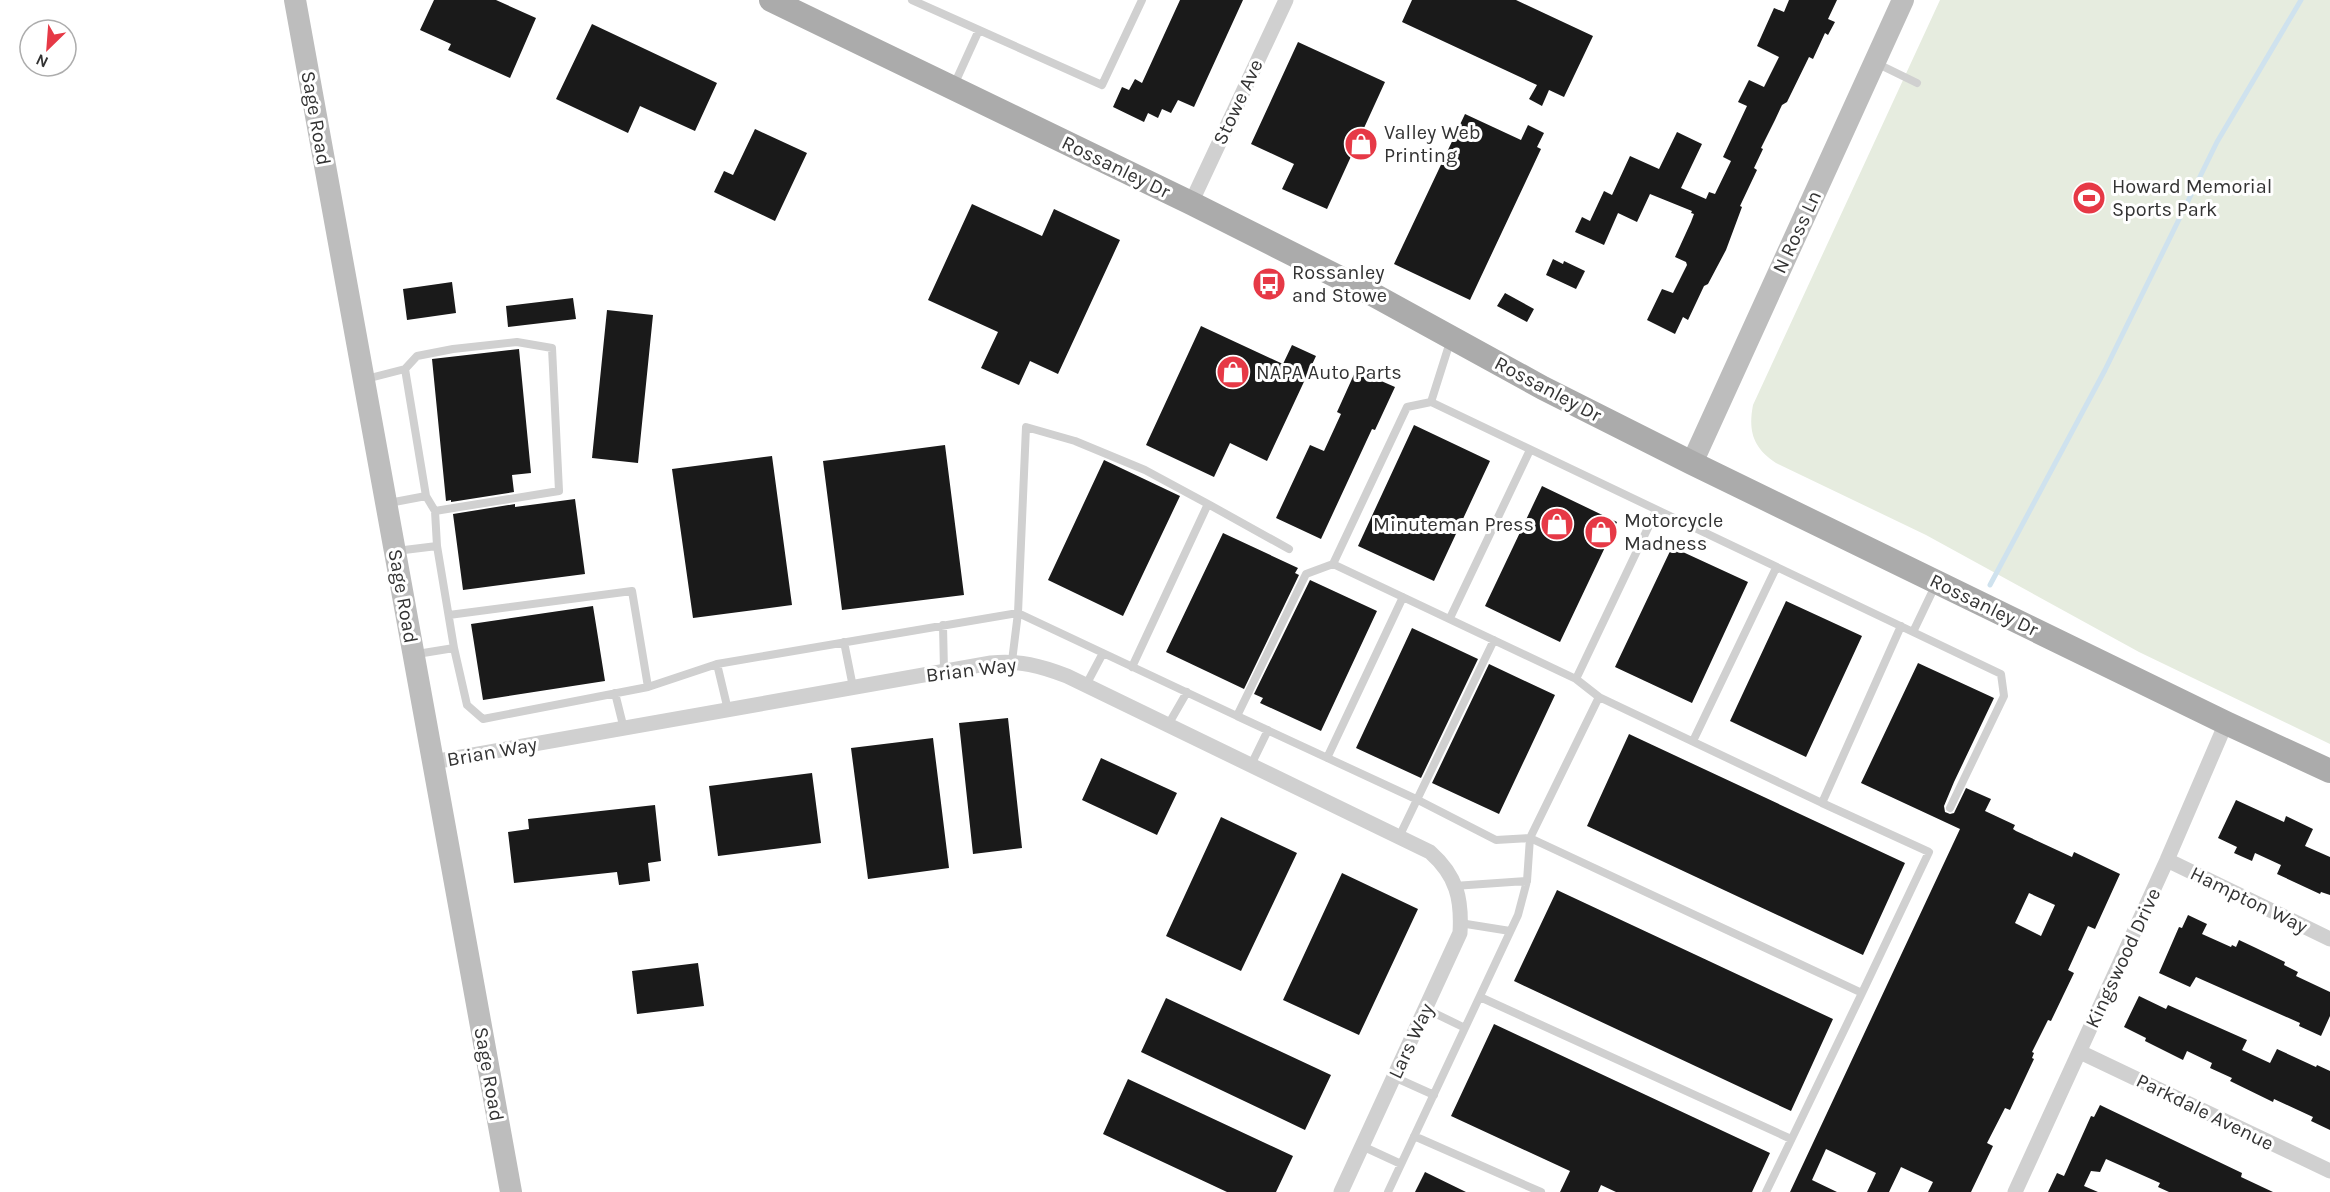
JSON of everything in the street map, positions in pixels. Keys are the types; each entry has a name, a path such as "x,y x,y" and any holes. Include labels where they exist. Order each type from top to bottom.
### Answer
{"main road":[{"name":"Sage Road","path":"295,0 511,1192"},
{"name":"Rossanley Dr","path":"771,0 796,8 952,89 1372,294 1543,388 1692,464 2226,723 2330,771"},
{"name":"N Ross Ln","path":"1692,464 1903,0"}],"street":[{"name":"Stowe Ave","path":"1191,204 1286,0"},
{"name":"Brian Way","path":"434,762 944,671 1012,661 1046,668 1086,685 1430,852 1441,862 1454,886"},
{"name":"Kingswood Drive","path":"2015,1192 2167,860 2226,723"},
{"name":"Hampton Way","path":"2167,860 2330,939"},
{"name":"Lars Way","path":"1341,1192 1453,952 1460,933 1461,902 1454,886"},
{"name":"Parkdale Avenue","path":"2080,1052 2330,1172"}],"lane":[{"path":"912,0 1102,85 1142,0"},
{"path":"952,89 979,30"},
{"path":"1875,62 1917,83"},
{"path":"1431,402 1451,338"},
{"path":"364,380 405,369 417,356 517,342 552,348 559,491 435,512"},
{"path":"405,369 426,496 435,512 437,546 454,648 467,705 483,719 648,687 717,664 1018,613 1418,800 1496,840 1530,838 1863,993"},
{"path":"1237,716 1306,574 1333,564 1407,407 1431,402 2001,674 2004,696 1950,808"},
{"path":"1012,661 1018,613 1026,428 1075,441 1145,470 1289,549"},
{"path":"1450,618 1530,450"},
{"path":"387,504 426,496"},
{"path":"1132,667 1208,504"},
{"path":"1576,679 1656,510"},
{"path":"395,551 437,546"},
{"path":"1333,564 1576,679 1599,697 1929,852 1766,1192"},
{"path":"1693,741 1776,568"},
{"path":"1912,632 1937,583"},
{"path":"449,615 632,591 648,687"},
{"path":"1327,758 1403,597"},
{"path":"943,626 944,671"},
{"path":"1822,803 1901,626"},
{"path":"1399,837 1494,640"},
{"path":"844,642 854,687"},
{"path":"414,654 454,648"},
{"path":"1086,685 1103,654"},
{"path":"717,664 728,710"},
{"path":"1168,725 1187,692"},
{"path":"615,693 624,729"},
{"path":"1388,1192 1518,915 1527,881 1530,838 1599,697"},
{"path":"1251,765 1268,730"},
{"path":"1454,886 1527,881"},
{"path":"1460,923 1510,932"},
{"path":"1479,997 1791,1139"},
{"path":"1426,1009 1465,1028"},
{"path":"1394,1077 1434,1095"},
{"path":"1414,1136 1540,1192"},
{"path":"1362,1146 1401,1164"}],"shaded area":[{"name":"Howard Memorial Sports Park","path":"1940,0 2330,0 2330,744 2139,652 1926,535 1776,463 1757,445 1751,423 1753,405"}],"building":[{"path":"434,0 496,0 536,18 510,78 448,50 451,44 420,30"},
{"path":"1180,0 1243,0 1194,107 1178,100 1171,113 1162,109 1158,118 1148,113 1144,122 1113,107 1122,87 1129,90 1135,79 1142,83"},
{"path":"1412,0 1516,0 1593,36 1564,97 1549,90 1542,106 1529,99 1537,85 1402,22"},
{"path":"1789,0 1837,0 1828,19 1835,22 1828,35 1825,33 1813,59 1809,57 1787,102 1782,105 1761,148 1763,149 1754,168 1757,170 1740,206 1742,207 1726,250 1708,284 1704,286 1688,320 1683,317 1675,334 1647,320 1662,289 1673,293 1687,265 1686,262 1675,257 1694,214 1691,213 1692,211 1650,194 1637,222 1618,213 1604,245 1575,232 1582,217 1590,221 1604,191 1612,195 1630,156 1659,169 1677,132 1702,144 1681,188 1706,199 1709,192 1715,194 1731,161 1723,157 1747,106 1738,102 1749,80 1764,87 1779,57 1757,46 1774,8 1784,12"},
{"path":"592,24 717,83 695,131 640,106 628,133 556,99"},
{"path":"1298,42 1385,82 1327,209 1282,189 1294,164 1251,144"},
{"path":"1465,114 1521,140 1528,125 1544,133 1537,147 1541,149 1470,300 1394,264"},
{"path":"755,129 807,153 775,221 714,192 724,171 733,175"},
{"path":"972,204 1042,236 1054,209 1120,240 1058,374 1030,361 1019,385 981,368 998,332 928,300"},
{"path":"1553,259 1563,264 1564,261 1585,271 1576,289 1546,275"},
{"path":"452,282 456,313 407,320 403,289"},
{"path":"1505,293 1534,309 1527,322 1497,306"},
{"path":"573,298 576,319 508,327 506,306"},
{"path":"607,310 653,315 638,463 592,458"},
{"path":"1201,326 1283,364 1292,345 1316,356 1267,461 1230,443 1214,477 1146,445"},
{"path":"519,349 531,473 512,475 514,492 446,501 432,359"},
{"path":"1356,370 1395,387 1375,430 1372,429 1321,539 1276,518 1310,445 1324,451 1341,414 1337,412"},
{"path":"1414,425 1490,461 1434,581 1358,546"},
{"path":"945,445 964,595 842,610 823,461"},
{"path":"772,456 792,605 693,618 672,469"},
{"path":"1104,460 1180,496 1123,616 1048,580"},
{"path":"1542,486 1617,522 1560,642 1485,606"},
{"path":"575,499 585,574 463,590 453,514 515,504 515,507"},
{"path":"1223,533 1298,568 1295,573 1299,575 1244,689 1166,652"},
{"path":"1672,547 1748,582 1692,703 1615,667"},
{"path":"1310,580 1377,611 1321,731 1260,703 1263,698 1254,694"},
{"path":"1786,601 1862,636 1806,757 1730,721"},
{"path":"593,606 605,681 483,700 471,624"},
{"path":"1412,628 1478,659 1421,778 1356,748"},
{"path":"1918,663 1994,698 1954,782 1944,806 1945,812 1954,813 1966,788 1991,799 1985,811 2015,825 2013,829 2016,831 2072,857 2074,852 2120,874 2095,929 2088,926 2068,970 2074,973 2051,1021 2048,1020 2032,1052 2034,1059 2010,1110 2005,1108 1987,1143 1993,1146 1971,1192 1928,1192 1933,1182 1901,1167 1889,1192 1867,1192 1876,1173 1826,1149 1812,1180 1837,1192 1790,1192 1960,829 1861,783","holes":["2029,893 2055,905 2041,936 2015,923"]},
{"path":"1489,664 1555,695 1499,814 1432,783"},
{"path":"1008,718 1022,848 973,854 959,723"},
{"path":"1629,734 1905,863 1863,955 1587,826"},
{"path":"933,738 949,868 868,879 851,748"},
{"path":"1101,758 1177,793 1157,835 1082,800"},
{"path":"812,773 821,843 718,856 709,786"},
{"path":"2236,800 2284,822 2286,816 2313,829 2305,846 2330,857 2330,895 2321,892 2320,894 2277,874 2281,865 2255,853 2252,861 2234,853 2237,847 2218,838"},
{"path":"655,805 661,861 648,863 650,881 619,885 617,872 514,883 508,832 529,829 528,819"},
{"path":"1221,817 1297,853 1241,971 1166,936"},
{"path":"1342,873 1418,909 1359,1035 1283,1000"},
{"path":"1557,890 1833,1019 1791,1111 1514,981"},
{"path":"2188,915 2207,924 2202,934 2231,947 2232,945 2236,947 2239,940 2285,962 2284,965 2298,972 2296,976 2330,992 2330,1016 2321,1036 2299,1026 2300,1023 2196,977 2190,987 2159,973 2179,927 2182,928"},
{"path":"698,963 704,1006 637,1014 632,971"},
{"path":"2139,996 2166,1009 2168,1005 2247,1040 2242,1050 2270,1063 2277,1049 2330,1071 2330,1130 2311,1121 2313,1117 2274,1099 2273,1102 2230,1081 2232,1078 2210,1068 2212,1063 2187,1051 2183,1060 2145,1041 2146,1038 2124,1027"},
{"path":"1166,998 1331,1075 1305,1130 1141,1052"},
{"path":"1494,1024 1770,1153 1752,1192 1616,1192 1601,1185 1598,1192 1560,1192 1570,1171 1451,1116"},
{"path":"1128,1079 1293,1156 1276,1192 1227,1192 1103,1134"},
{"path":"2100,1105 2242,1173 2241,1177 2273,1192 2169,1192 2158,1187 2160,1183 2106,1159 2100,1172 2091,1171 2084,1186 2098,1192 2048,1192 2057,1173 2064,1176 2091,1116 2094,1117"},
{"path":"1425,1172 1466,1192 1415,1192"}],"waterway":[{"path":"1990,585 2105,370 2217,142 2301,0"}],"place":[{"name":"Valley Web Printing","path":"1361,144"},
{"name":"Howard Memorial Sports Park","path":"2089,198"},
{"name":"Rossanley and Stowe","path":"1269,284"},
{"name":"NAPA Auto Parts","path":"1233,372"},
{"name":"Minuteman Press","path":"1557,524"},
{"name":"Motorcycle Madness","path":"1601,532"}]}
